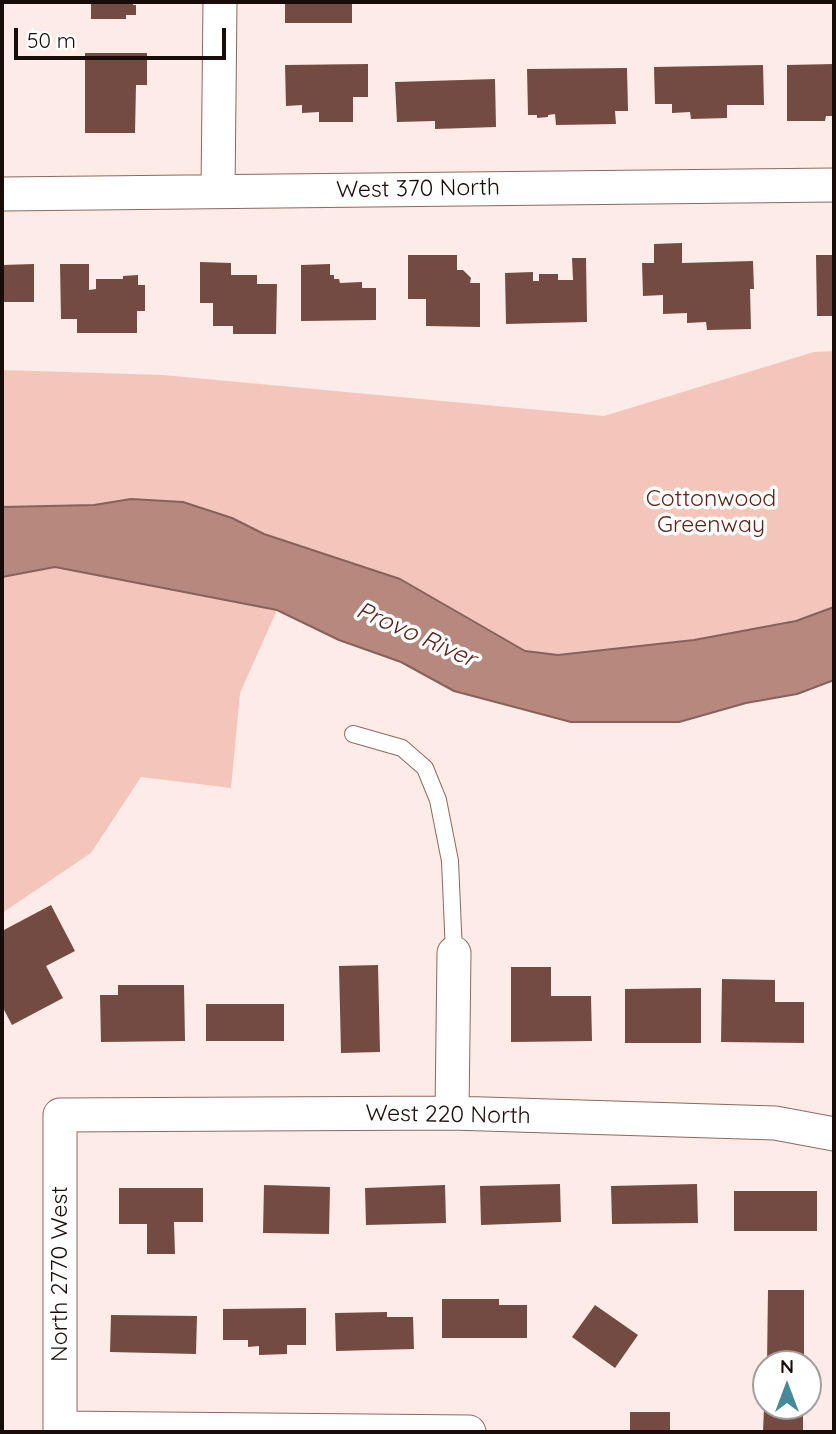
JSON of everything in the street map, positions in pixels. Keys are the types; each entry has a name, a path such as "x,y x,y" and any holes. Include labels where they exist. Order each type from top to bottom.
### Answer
{"street":[{"path":"218,191 220,2"},
{"name":"West 370 North","path":"2,194 834,185"},
{"path":"452,1113 454,953"},
{"name":"West 220 North","path":"61,1115 452,1113 775,1123 834,1134"},
{"name":"North 2770 West","path":"60,1430 61,1115"},
{"path":"60,1430 469,1432"}],"lane":[{"path":"353,734 402,748 425,768 438,800 450,862 454,953"}],"green space":[{"name":"Cottonwood Greenway","path":"834,351 834,607 796,621 694,640 558,655 525,651 400,579 264,534 232,518 183,502 131,499 94,505 2,507 2,370 163,375 604,416 814,352"},
{"path":"55,567 277,610 240,693 231,788 141,777 91,853 2,913 2,577"}],"water":[{"name":"Provo River","path":"131,499 183,502 232,518 264,534 400,579 525,651 558,655 694,640 796,621 834,607 834,680 797,694 746,703 679,722 571,722 454,691 401,662 339,640 277,610 55,567 2,577 2,507 94,505"}],"building":[{"path":"91,2 133,2 133,5 136,5 136,15 126,15 126,19 91,19"},
{"path":"285,2 352,2 352,23 285,23"},
{"path":"85,53 147,53 147,85 136,85 135,133 85,133"},
{"path":"368,64 368,97 353,97 353,122 319,122 319,112 302,113 302,105 286,106 285,65"},
{"path":"834,64 834,116 826,116 825,121 787,121 787,65"},
{"path":"763,65 764,105 727,105 727,118 691,119 690,112 672,113 672,104 655,104 654,67"},
{"path":"627,68 628,111 615,111 616,124 556,125 555,114 537,118 537,115 528,115 527,69"},
{"path":"495,79 496,127 435,129 435,121 397,122 395,82"},
{"path":"682,243 682,263 753,261 754,289 750,289 751,329 707,330 706,322 687,323 687,313 663,314 663,295 643,296 642,263 654,263 654,244"},
{"path":"408,255 457,255 457,270 463,270 471,278 470,283 480,283 480,327 426,326 426,299 408,299"},
{"path":"816,255 834,255 834,316 817,316"},
{"path":"572,258 586,258 587,322 506,324 505,273 533,272 533,281 539,281 539,274 558,274 558,280 573,280"},
{"path":"200,262 231,263 231,275 257,275 257,284 277,284 276,334 233,334 233,326 213,326 213,303 200,303"},
{"path":"34,264 34,302 2,302 2,265"},
{"path":"60,264 89,264 89,290 96,289 96,279 123,279 123,276 138,275 138,285 145,285 145,311 137,311 137,333 77,333 77,319 61,319"},
{"path":"330,264 330,275 339,279 340,283 362,282 362,288 376,288 376,320 301,321 301,265"},
{"path":"51,905 75,951 46,966 63,998 12,1025 2,1006 2,931"},
{"path":"378,965 380,1052 341,1053 339,966"},
{"path":"511,967 551,967 551,996 591,996 592,1041 511,1042"},
{"path":"722,979 775,980 775,1002 804,1002 804,1043 721,1042"},
{"path":"118,985 184,985 185,1041 101,1042 100,995 118,995"},
{"path":"701,988 701,1043 625,1043 625,989"},
{"path":"206,1004 284,1004 284,1041 206,1041"},
{"path":"560,1184 561,1222 481,1225 480,1186"},
{"path":"697,1184 698,1223 612,1224 611,1186"},
{"path":"264,1185 330,1187 329,1234 263,1233"},
{"path":"445,1185 446,1223 366,1225 365,1188"},
{"path":"119,1188 203,1188 203,1222 174,1222 175,1254 147,1254 147,1224 119,1224"},
{"path":"734,1191 817,1191 817,1231 734,1231"},
{"path":"768,1290 804,1290 804,1350 767,1350"},
{"path":"442,1299 499,1299 499,1305 527,1305 527,1338 442,1338"},
{"path":"595,1305 638,1335 615,1368 572,1337"},
{"path":"306,1308 306,1345 287,1345 287,1354 259,1355 259,1346 248,1347 248,1340 223,1340 223,1309"},
{"path":"387,1312 387,1317 413,1317 414,1349 336,1351 335,1313"},
{"path":"111,1315 197,1316 196,1354 110,1352"},
{"path":"630,1412 670,1412 670,1432 630,1432"},
{"path":"764,1420 803,1420 803,1432 763,1432"}]}
